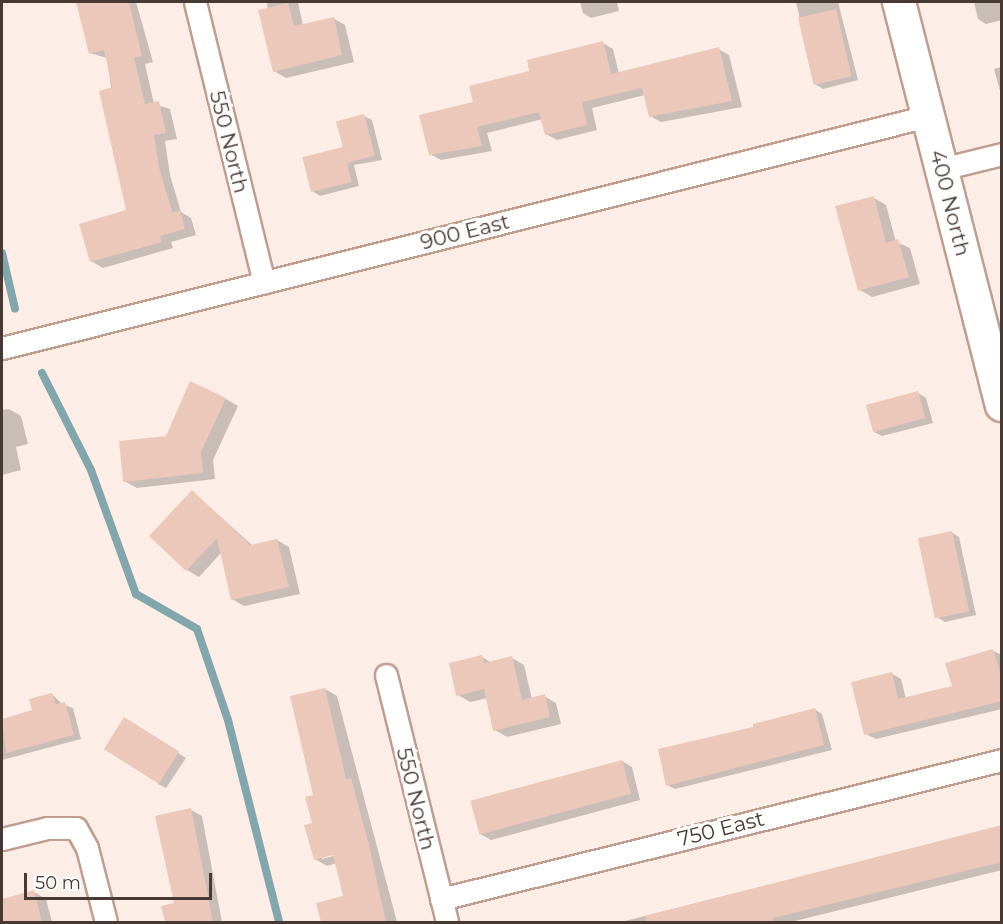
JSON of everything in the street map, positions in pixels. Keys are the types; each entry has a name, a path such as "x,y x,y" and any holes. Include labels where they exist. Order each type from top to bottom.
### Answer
{"main road":[{"name":"400 North","path":"899,2 1002,405"}],"street":[{"name":"550 North","path":"195,2 264,283"},
{"name":"900 East","path":"2,348 928,116"},
{"path":"941,169 1002,154"},
{"name":"550 North","path":"386,675 447,922"},
{"name":"750 East","path":"441,899 1002,760"},
{"path":"2,839 47,828 76,828 87,848 106,922"}],"building":[{"path":"76,2 129,2 142,56 134,58 145,104 159,101 166,133 154,135 159,167 172,212 180,210 185,229 160,236 162,242 90,262 79,224 126,210 99,91 112,87 104,50 89,54"},
{"path":"288,3 294,26 334,17 342,55 273,72 258,10"},
{"path":"836,9 852,76 814,85 798,18"},
{"path":"603,41 611,74 719,47 732,101 649,117 642,88 582,102 587,125 545,135 539,112 477,127 482,146 429,155 419,115 473,102 469,86 529,71 527,60"},
{"path":"364,114 375,156 347,163 336,122"},
{"path":"343,147 352,182 311,192 302,157"},
{"path":"874,196 886,243 898,239 909,277 858,291 835,206"},
{"path":"190,381 226,398 201,452 203,473 123,482 119,441 166,436"},
{"path":"918,391 925,418 873,432 866,405"},
{"path":"192,490 250,545 277,539 289,587 231,600 217,538 186,571 149,536"},
{"path":"952,531 969,611 935,618 918,538"},
{"path":"993,649 1002,678 1002,701 864,735 851,682 892,672 898,699 952,686 945,663"},
{"path":"482,655 484,663 512,656 522,700 545,694 550,717 493,731 484,689 456,696 449,663"},
{"path":"325,688 346,779 351,778 369,845 386,922 321,922 316,903 343,896 333,855 314,860 304,825 312,823 305,797 313,795 290,696"},
{"path":"52,693 56,704 65,702 74,735 6,753 2,719 32,710 29,699"},
{"path":"815,708 824,745 666,786 658,749 753,727 753,724"},
{"path":"124,717 179,751 159,784 104,749"},
{"path":"622,760 631,794 479,834 470,801"},
{"path":"191,808 213,922 165,922 161,906 174,903 155,816"},
{"path":"1002,825 1002,862 773,918 774,922 646,922 645,916"},
{"path":"34,890 42,922 2,922 2,899"}],"waterway":[{"path":"2,253 15,309"},
{"path":"42,373 91,470 136,594 197,629 228,720 279,922"}]}
